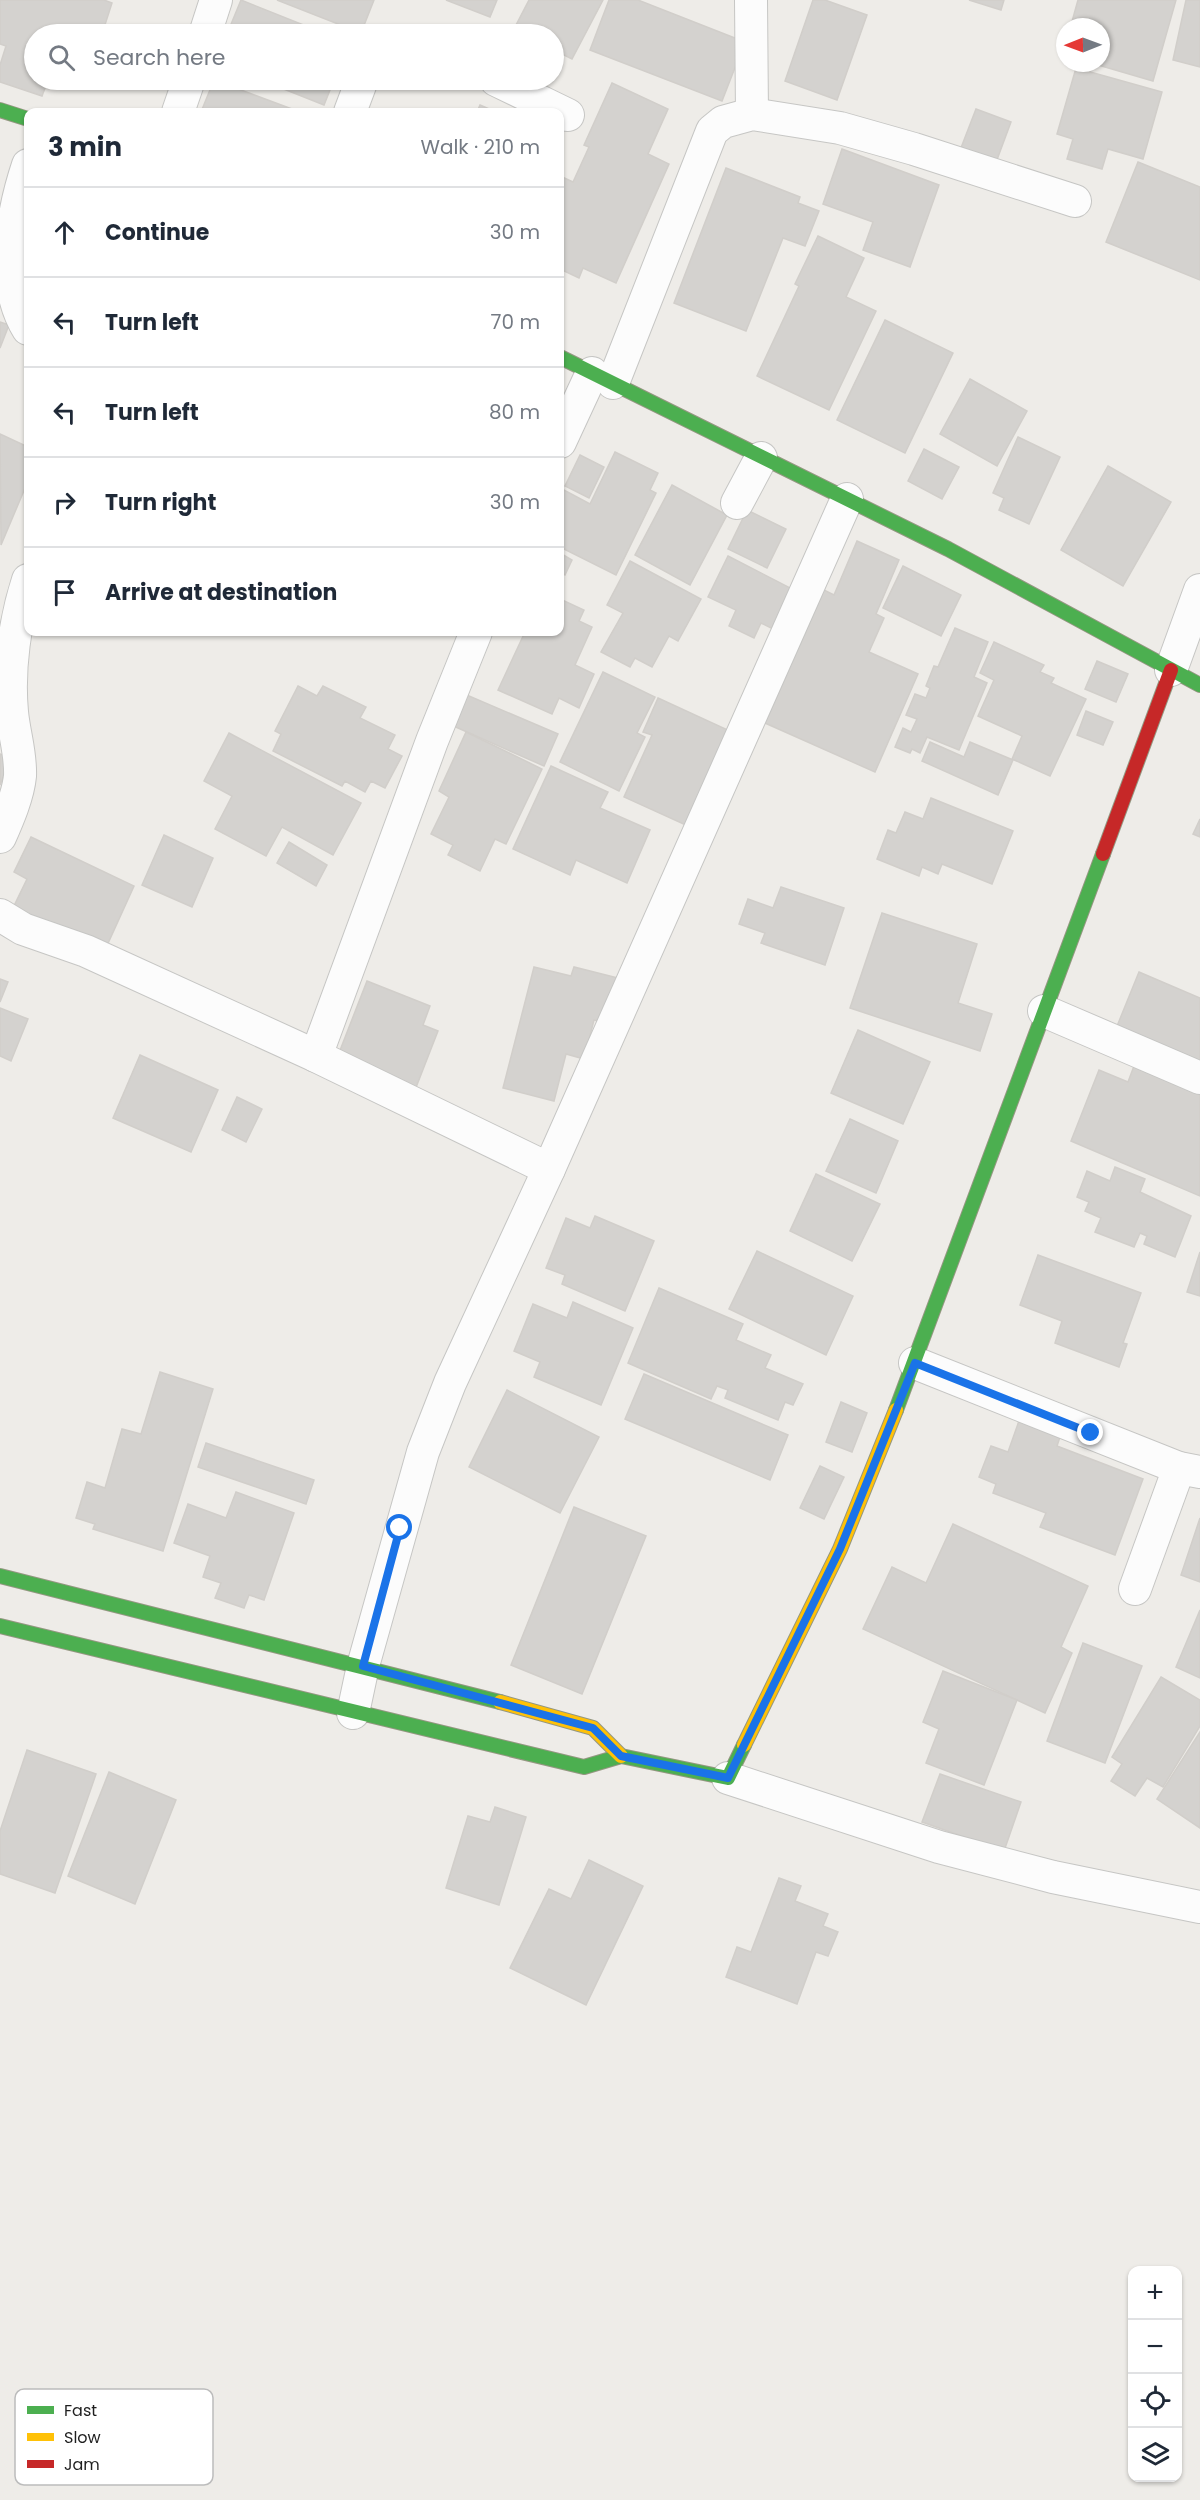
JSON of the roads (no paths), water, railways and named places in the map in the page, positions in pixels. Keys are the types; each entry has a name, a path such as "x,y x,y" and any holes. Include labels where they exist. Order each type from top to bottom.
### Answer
{"street":[{"path":"208,24 216,0"},
{"path":"752,0 752,114"},
{"path":"179,108 186,90"},
{"path":"352,108 358,90"},
{"path":"517,90 554,108"},
{"path":"0,110 24,118"},
{"path":"564,113 568,115"},
{"path":"564,436 603,378 712,131 723,122 752,114 819,124 870,136 1075,201"},
{"path":"24,180 4,253 5,280 11,305 24,323"},
{"path":"564,359 948,549 1200,685"},
{"path":"737,503 761,458"},
{"path":"353,1713 363,1666 423,1452 450,1383 549,1169 847,499"},
{"path":"728,1778 840,1549 915,1363 1200,590"},
{"path":"0,837 20,778 19,747 12,711 19,613 24,595"},
{"path":"316,1056 432,741 474,636"},
{"path":"0,915 23,929 86,951 316,1056 549,1169"},
{"path":"1044,1011 1200,1078"},
{"path":"915,1363 1190,1470 1135,1589"},
{"path":"0,1576 363,1666 593,1728 621,1756"},
{"path":"0,1626 568,1764 584,1767 621,1756 728,1778 939,1847 1053,1877 1200,1907"}]}
